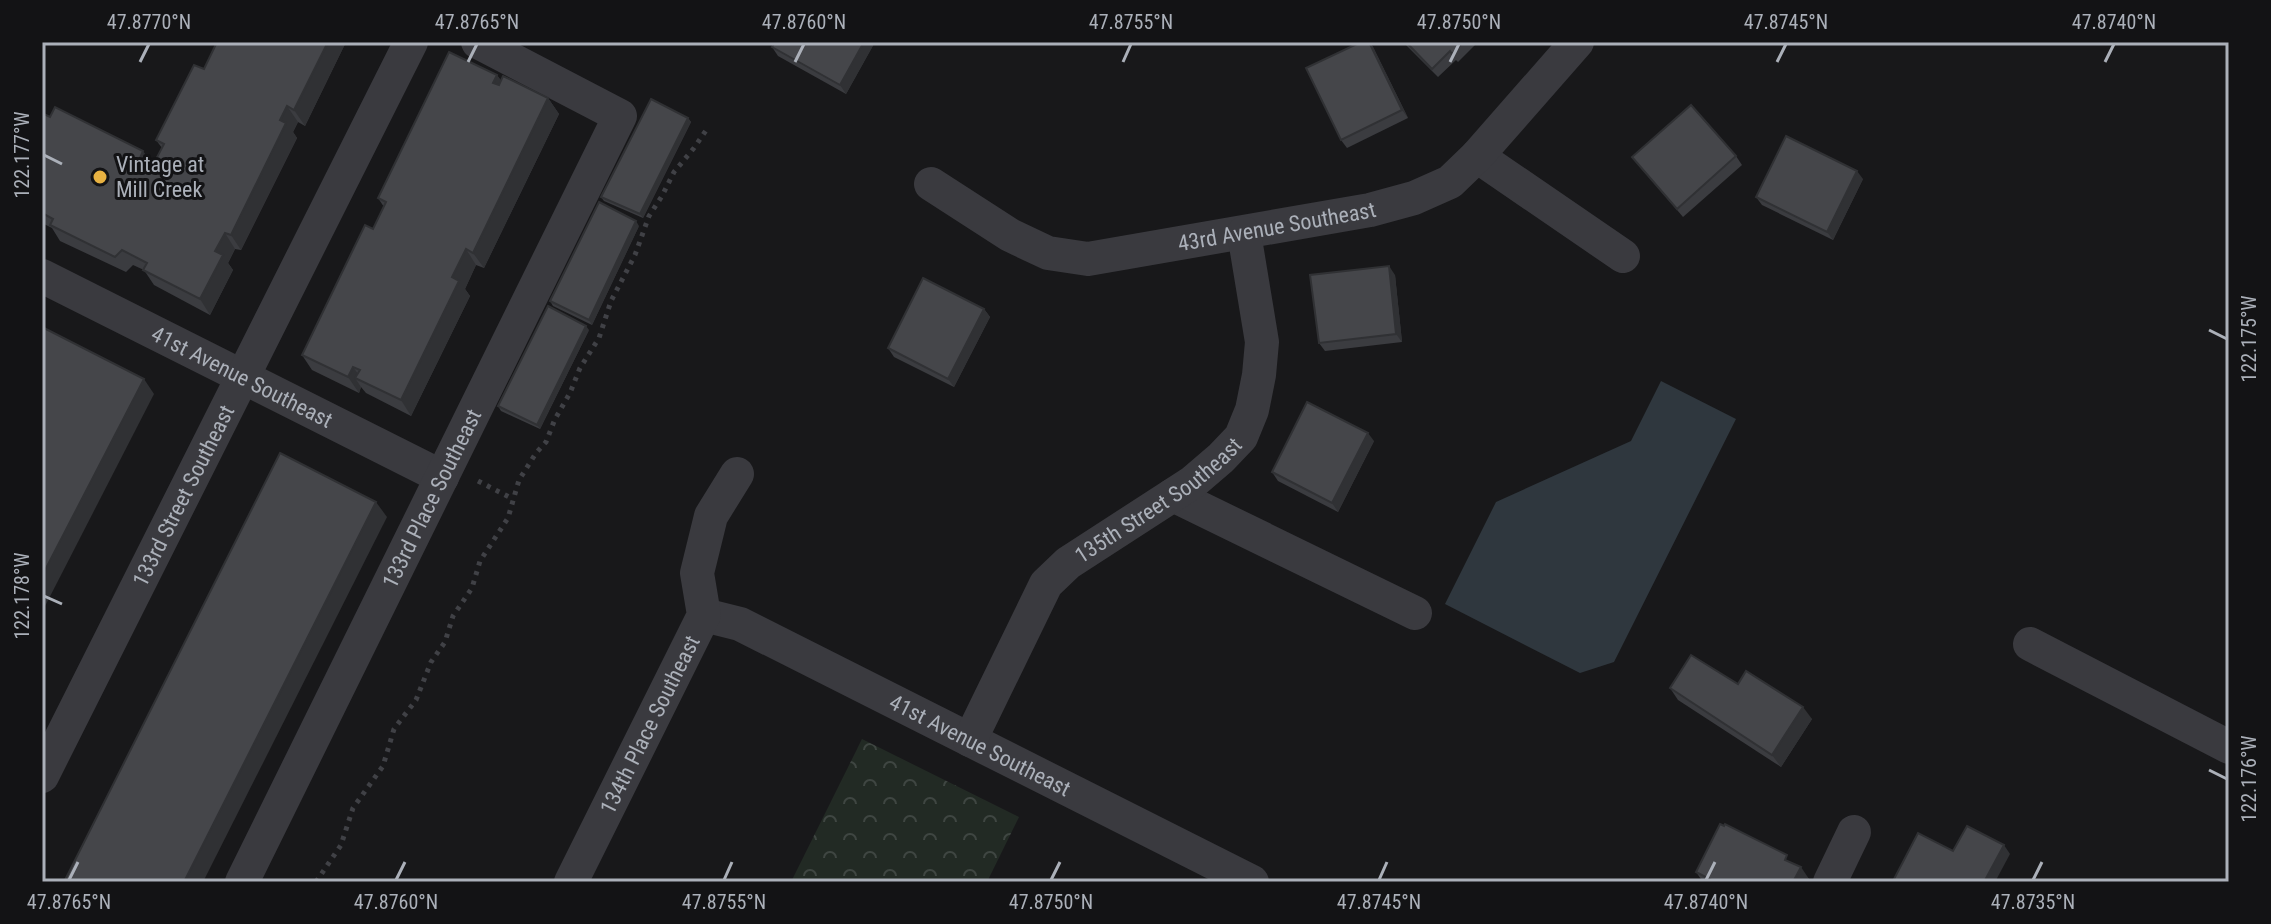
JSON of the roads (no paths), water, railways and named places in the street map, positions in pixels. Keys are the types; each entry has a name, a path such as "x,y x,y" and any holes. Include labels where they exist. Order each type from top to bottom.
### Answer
{"street":[{"name":"133rd Street Southeast","path":"42,776 411,42"},
{"name":"133rd Place Southeast","path":"242,882 620,116 478,42"},
{"name":"43rd Avenue Southeast","path":"931,184 1010,235 1048,253 1088,259 1370,210 1414,198 1450,182 1477,156 1577,42"},
{"path":"1477,156 1623,256"},
{"name":"135th Street Southeast","path":"970,740 1046,584 1068,563 1193,482 1241,437 1252,410 1262,342 1244,233"},
{"name":"41st Avenue Southeast","path":"42,276 442,477"},
{"name":"134th Place Southeast","path":"571,882 704,615 697,573 711,516 737,474"},
{"path":"1173,495 1415,613"},
{"name":"41st Avenue Southeast","path":"704,615 740,624 1252,882"},
{"path":"2030,644 2229,747"},
{"path":"1830,882 1854,832"}],"place":[{"name":"Vintage at Mill Creek","path":"100,177"}]}
